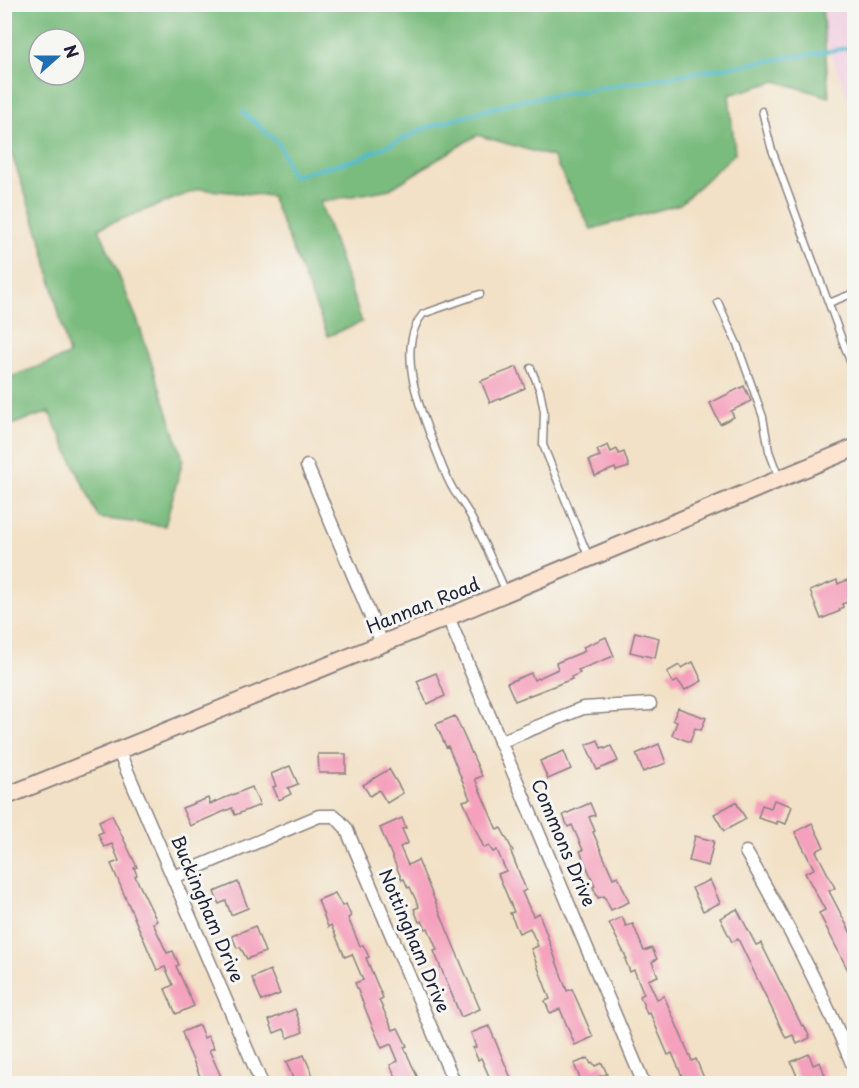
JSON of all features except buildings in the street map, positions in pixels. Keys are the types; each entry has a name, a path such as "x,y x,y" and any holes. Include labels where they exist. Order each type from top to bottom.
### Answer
{"street":[{"name":"Hannan Road","path":"4,797 448,617 855,448"},
{"path":"307,465 382,643"},
{"name":"Commons Drive","path":"448,617 644,1083"},
{"path":"500,742 584,708 650,704"},
{"name":"Buckingham Drive","path":"118,750 262,1083"},
{"name":"Nottingham Drive","path":"174,877 319,816 335,816 346,828 455,1083"},
{"path":"746,852 814,976 855,1068"}],"lane":[{"path":"762,111 771,147 855,372"},
{"path":"829,303 855,293"},
{"path":"480,294 423,314 418,320 410,364 422,414 447,477 466,509 506,593"},
{"path":"718,302 737,344 763,417 769,450 780,479"},
{"path":"531,368 544,411 543,445 589,558"}],"shaded area":[{"path":"812,5 854,5 854,114"}],"green space":[{"path":"5,4 822,5 829,97 776,81 729,95 735,153 680,204 591,229 553,157 477,135 390,189 320,202 362,322 328,336 271,196 199,189 99,228 138,322 183,459 165,526 99,518 49,412 5,427 5,379 69,355 42,243 5,135"}],"waterway":[{"path":"243,112 279,144 292,176 358,159 428,127 517,101 854,47"}]}
